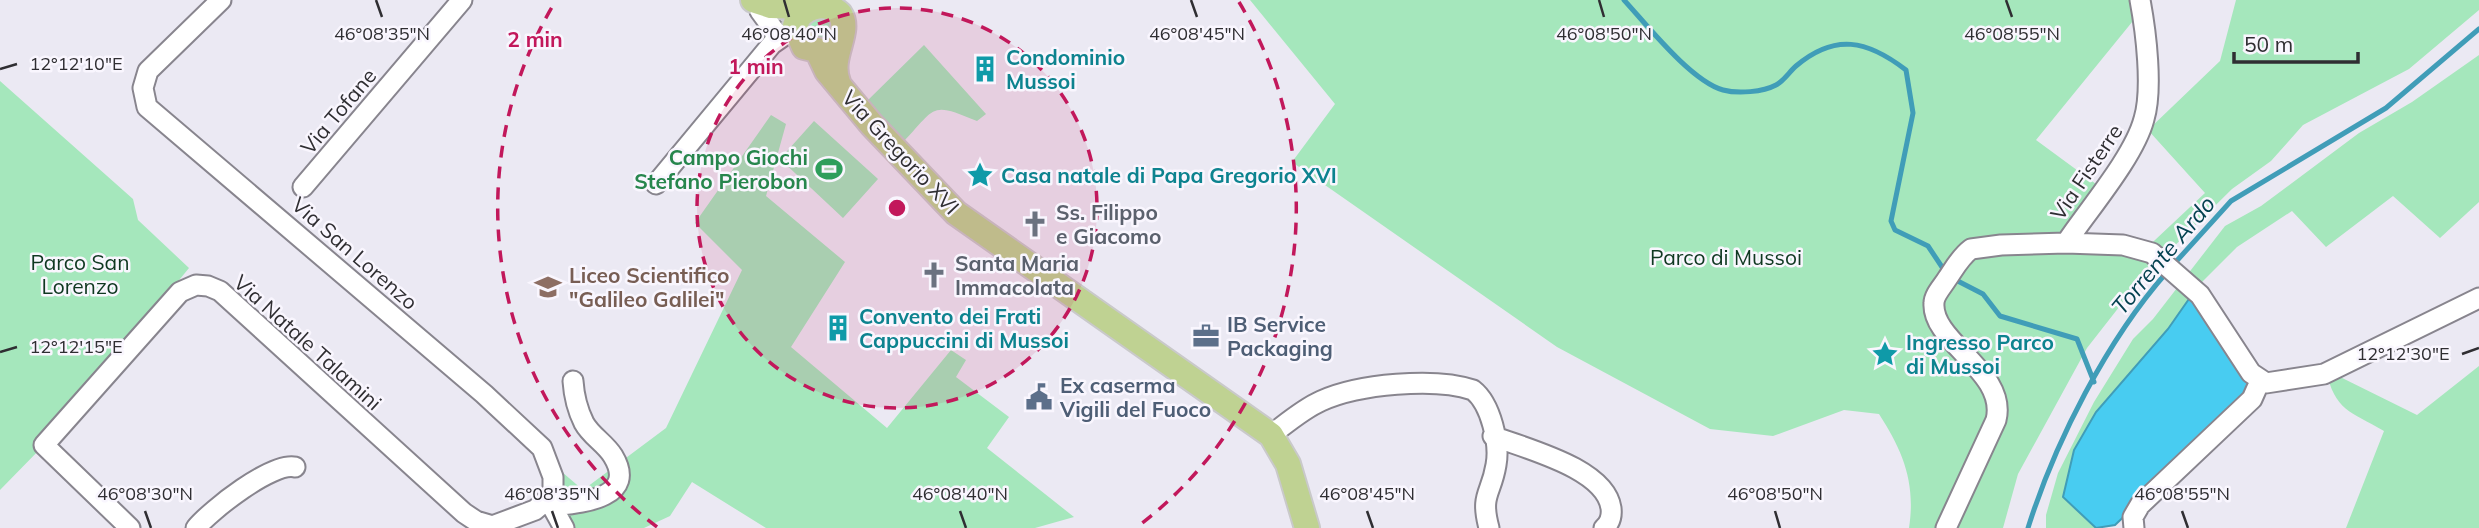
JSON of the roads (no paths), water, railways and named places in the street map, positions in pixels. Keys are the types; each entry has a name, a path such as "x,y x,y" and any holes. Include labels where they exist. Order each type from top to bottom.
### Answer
{"main road":[{"path":"755,4 817,24"},
{"name":"Via Gregorio XVI","path":"817,24 834,61 840,86 908,166 956,214 1271,435"},
{"path":"1271,435 1288,464 1307,528"}],"street":[{"name":"Via San Lorenzo","path":"221,0 148,71 143,88 147,107 484,394 542,448 554,477 551,503"},
{"name":"Via Tofane","path":"303,187 462,0"},
{"name":"Via Fisterre","path":"2066,243 2135,141 2144,120 2147,88 2140,0"},
{"path":"656,184 817,24"},
{"path":"1946,528 1996,420 1998,409 1993,389 1938,320 1934,307 1935,296 1967,252 1980,246 2066,243 2123,245 2152,253 2192,287 2251,373 2260,381 2273,384 2317,377 2479,298"},
{"name":"Via Natale Talamini","path":"131,528 44,445 180,292 196,285 220,291 464,513 490,527"},
{"path":"490,527 551,503 603,498 614,488 617,465 586,426 577,407 573,381"},
{"path":"2134,528 2133,517 2140,505 2252,399 2260,381"},
{"path":"1271,435 1298,415 1331,397 1388,385 1473,390 1487,406 1497,464 1484,502 1489,528"},
{"path":"1493,436 1577,469 1595,480 1611,506 1611,515 1604,528"},
{"path":"196,528 257,480 280,467 295,467"},
{"path":"551,503 564,528"}],"water":[{"path":"2198,286 2262,386 2115,525 2096,528 2063,497 2074,450 2096,412 2168,329"}],"waterway":[{"path":"1624,0 1697,76 1723,90 1750,92 1771,87 1782,81 1810,55 1838,45 1851,44 1878,52 1906,70 1913,113 1891,221 1895,230 1928,246 1948,276 1983,294 2000,316 2077,339 2094,382"},
{"name":"Torrente Ardo","path":"2173,265 2231,201 2386,108 2479,29"},
{"name":"Torrente Ardo","path":"2028,528 2053,461 2085,393 2124,329 2167,272"}],"place":[{"name":"Condominio Mussoi","path":"985,69"},
{"name":"Campo Giochi Stefano Pierobon","path":"829,169"},
{"name":"Casa natale di Papa Gregorio XVI","path":"980,175"},
{"name":"Ss. Filippo e Giacomo","path":"1035,224"},
{"name":"Santa Maria Immacolata","path":"934,275"},
{"name":"Liceo Scientifico \"Galileo Galilei\"","path":"548,287"},
{"name":"Convento dei Frati Cappuccini di Mussoi","path":"838,328"},
{"name":"IB Service Packaging","path":"1206,336"},
{"name":"Ingresso Parco di Mussoi","path":"1885,354"},
{"name":"Ex caserma Vigili del Fuoco","path":"1039,397"}],"park label":[{"name":"Parco di Mussoi","path":"1726,257"},
{"name":"Parco San Lorenzo","path":"80,274"}]}
